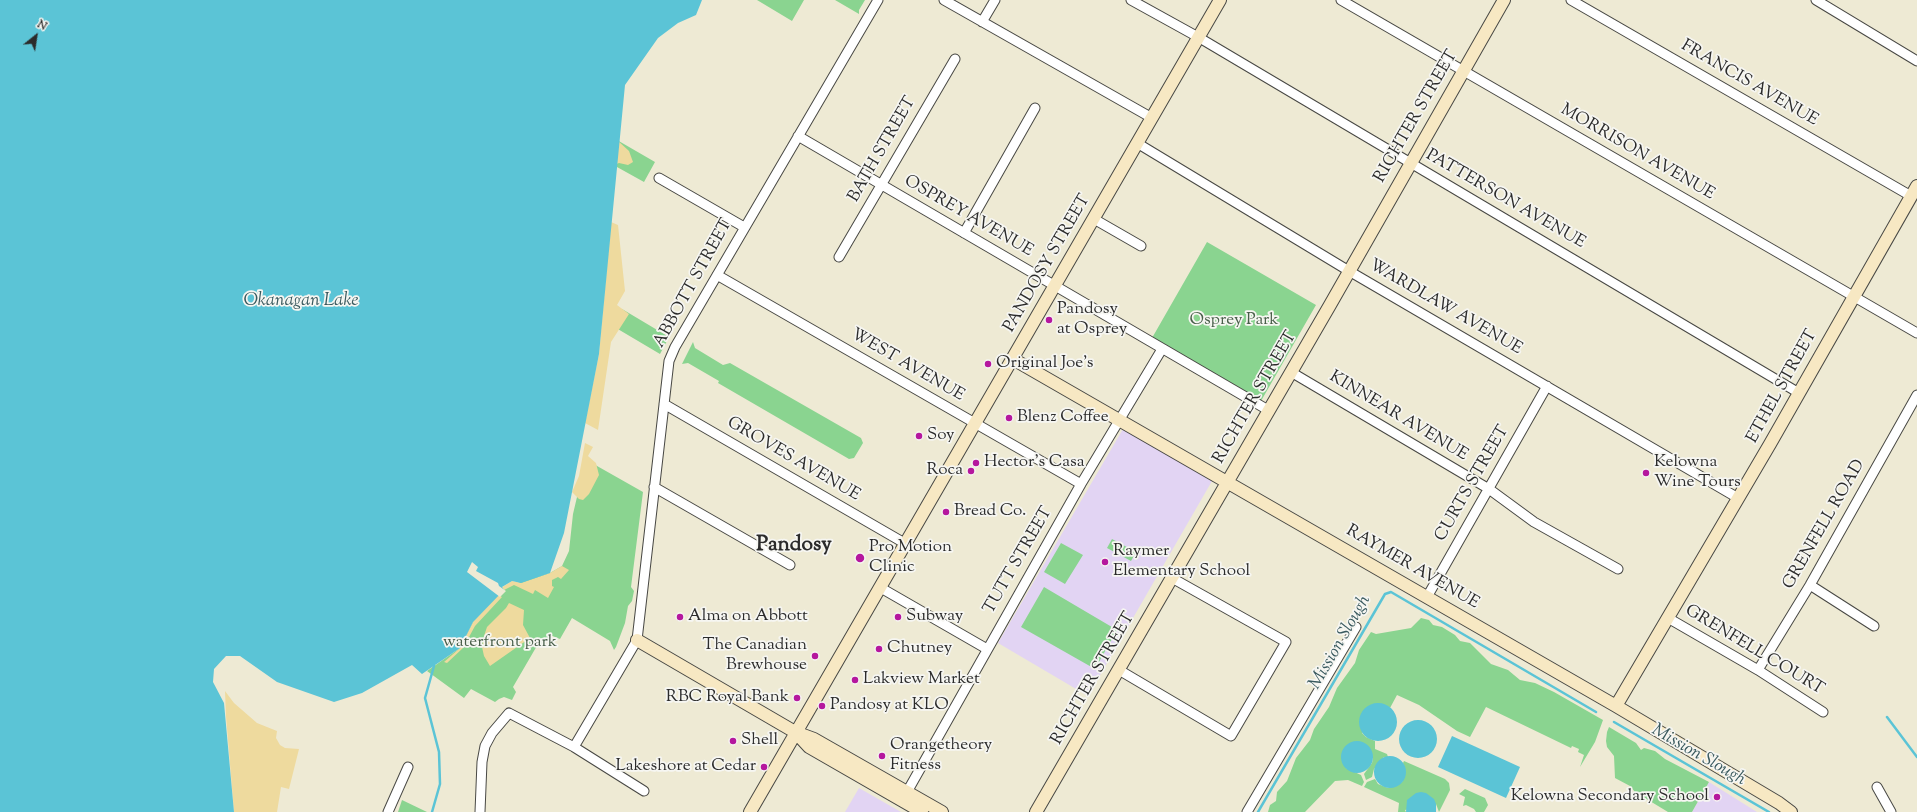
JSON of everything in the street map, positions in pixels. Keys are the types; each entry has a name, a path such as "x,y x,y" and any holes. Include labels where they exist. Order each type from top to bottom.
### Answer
{"street":[{"name":"ABBOTT STREET","path":"637,640 669,361 675,347 878,0"},
{"path":"944,0 1152,118"},
{"path":"982,22 995,0"},
{"name":"PATTERSON AVENUE","path":"1131,0 1198,37 1799,393"},
{"name":"PANDOSY STREET","path":"750,812 795,732 976,424 1220,0"},
{"name":"MORRISON AVENUE","path":"1341,0 1917,333"},
{"name":"RICHTER STREET","path":"1036,812 1291,372 1504,0"},
{"name":"FRANCIS AVENUE","path":"1571,0 1914,191"},
{"path":"1816,0 1917,61"},
{"name":"BATH STREET","path":"839,258 955,59"},
{"path":"964,233 1036,108"},
{"name":"OSPREY AVENUE","path":"798,136 1268,410"},
{"name":"WARDLAW AVENUE","path":"1137,143 1349,271 1738,498"},
{"path":"659,178 744,228"},
{"name":"ETHEL STREET","path":"1616,706 1799,393 1914,191"},
{"path":"1094,219 1141,246"},
{"name":"WEST AVENUE","path":"717,275 1081,484"},
{"name":"TUTT STREET","path":"907,792 1081,484 1119,420 1128,408 1162,349"},
{"name":"RAYMER AVENUE","path":"1013,359 1228,481 1616,706 1779,803 1791,812"},
{"name":"KINNEAR AVENUE","path":"1291,372 1489,489 1534,522 1618,568"},
{"name":"CURTS STREET","path":"1427,597 1547,386"},
{"name":"GRENFELL ROAD","path":"1758,670 1810,585 1917,395"},
{"name":"GROVES AVENUE","path":"664,404 906,544"},
{"path":"654,487 790,564"},
{"path":"1119,670 1231,736 1286,642 1172,578"},
{"path":"1810,585 1874,626"},
{"path":"880,588 987,650"},
{"name":"GRENFELL COURT","path":"1668,618 1758,670 1823,712"},
{"path":"1248,811 1356,626"},
{"path":"574,747 637,640 795,732 814,739 942,812"},
{"path":"480,812 482,762 485,746 492,733 509,713 574,747 644,791"},
{"path":"795,732 809,747 922,812"},
{"path":"388,812 408,767"},
{"path":"1877,786 1891,812"}],"shaded area":[{"name":"Raymer Elementary School","path":"1123,429 1212,481 1088,696 998,643"},
{"name":"Kelowna Secondary School","path":"1709,782 1757,812 1692,812"},
{"path":"859,788 901,812 845,812"}],"green space":[{"path":"757,0 804,0 792,21"},
{"path":"835,0 865,0 859,10 859,14"},
{"path":"617,140 655,162 644,182 617,167"},
{"name":"Osprey Park","path":"1207,242 1316,305 1261,401 1152,338"},
{"path":"622,309 669,337 660,354 611,325"},
{"path":"693,342 695,348 723,365 730,363 861,438 863,443 854,458 849,459 718,383 719,381 688,363 682,364"},
{"name":"waterfront park","path":"590,462 643,492 631,587 634,591 632,601 628,606 625,623 616,647 614,650 610,641 572,618 560,639 550,635 543,647 538,644 513,687 516,692 512,700 504,697 495,702 471,689 464,698 427,671 460,648 473,622 504,589 501,588 550,573 562,566 569,551 573,514 577,497"},
{"path":"1112,539 1136,552 1131,561 1107,548"},
{"path":"1061,543 1083,555 1065,584 1044,572"},
{"path":"1044,587 1117,630 1095,669 1021,627"},
{"path":"1421,618 1429,620 1433,625 1442,627 1455,635 1460,641 1470,643 1491,664 1508,670 1520,680 1535,683 1554,692 1603,720 1595,742 1580,767 1584,755 1578,752 1579,749 1572,746 1571,748 1486,707 1470,737 1457,731 1419,705 1397,695 1390,708 1387,706 1362,733 1366,737 1375,741 1375,749 1387,754 1388,757 1384,757 1374,769 1372,777 1366,780 1364,774 1372,763 1373,758 1346,768 1361,775 1364,782 1362,786 1348,780 1335,781 1305,812 1268,812 1270,805 1276,801 1277,792 1287,781 1296,758 1310,740 1314,729 1329,707 1337,688 1355,663 1359,650 1371,632 1376,634 1411,628"},
{"path":"1609,727 1636,743 1641,750 1644,748 1655,751 1665,759 1709,782 1692,812 1668,812 1635,792 1630,786 1615,778 1614,756 1607,747 1606,741"},
{"path":"1404,761 1445,779 1449,783 1450,790 1439,812 1436,804 1405,810 1406,812 1398,812 1399,803 1364,787 1367,782 1375,779 1378,784 1388,788 1402,782 1405,773"},
{"path":"1465,789 1485,798 1488,805 1484,812 1476,812 1474,809 1466,805 1463,806 1465,797 1459,794"},
{"path":"402,800 427,812 398,812"}],"sand":[{"path":"617,140 629,151 633,162 628,165 619,163 614,165"},
{"path":"611,222 618,225 625,291 617,305 629,314 611,342 598,430 585,423 599,354"},
{"path":"585,443 593,447 588,456 596,463 599,475 589,494 583,500 579,499 572,492 579,476"},
{"path":"562,566 569,570 561,579 558,577 552,580 552,586 554,587 548,598 535,590 533,594 514,585 504,590 501,588 512,581 521,583 550,573"},
{"path":"498,595 502,597 475,626 463,648 447,663 444,662 460,648 473,622"},
{"path":"509,603 524,610 523,625 530,638 490,666 484,656 482,647 484,636 487,627"},
{"path":"225,691 234,703 257,723 277,731 276,738 280,745 285,748 299,749 289,789 281,787 277,812 234,812"}],"water":[{"name":"Okanagan Lake","path":"0,0 702,0 696,15 678,23 658,38 625,85 599,354 564,533 550,573 521,583 512,581 502,587 504,590 473,622 460,648 422,674 412,665 362,693 334,702 277,682 240,656 226,656 214,669 213,682 224,703 234,812 0,812"},
{"path":"1374,703 1382,703 1389,706 1394,711 1397,722 1394,733 1389,738 1382,741 1374,741 1367,738 1362,733 1359,726 1359,718 1362,711 1367,706"},
{"path":"1414,720 1422,720 1429,723 1434,728 1437,739 1434,750 1429,755 1422,758 1414,758 1407,755 1402,750 1399,743 1399,735 1402,728 1407,723"},
{"path":"1452,736 1520,767 1506,798 1438,767"},
{"path":"1357,741 1366,744 1370,748 1373,757 1370,766 1366,770 1357,773 1348,770 1344,766 1341,757 1344,748 1348,744"},
{"path":"1390,756 1396,757 1403,763 1406,772 1405,778 1399,785 1390,788 1384,787 1377,781 1374,772 1375,766 1381,759"},
{"path":"1416,793 1426,793 1434,799 1436,804 1436,812 1406,812 1407,800"}],"pier":[{"path":"472,562 478,567 476,571 498,583 499,586 506,591 500,597 467,572"}],"waterway":[{"name":"Mission Slough","path":"1258,812 1385,594 1391,592 1596,712"},
{"path":"432,812 440,784 439,752 425,698 434,666"},
{"name":"Mission Slough","path":"1887,717 1917,757"},
{"name":"Mission Slough","path":"1614,722 1769,812"}],"place":[{"name":"Pandosy at Osprey","path":"1049,320"},
{"name":"Original Joe's","path":"988,364"},
{"name":"Blenz Coffee","path":"1009,418"},
{"name":"Soy","path":"919,436"},
{"name":"Hector's Casa","path":"976,463"},
{"name":"Roca","path":"971,471"},
{"name":"Kelowna Wine Tours","path":"1646,473"},
{"name":"Bread Co.","path":"946,512"},
{"name":"Pro Motion Clinic","path":"860,558"},
{"name":"Raymer Elementary School","path":"1105,562"},
{"name":"Alma on Abbott","path":"680,617"},
{"name":"Subway","path":"898,617"},
{"name":"Chutney","path":"879,649"},
{"name":"The Canadian Brewhouse","path":"815,656"},
{"name":"Lakview Market","path":"855,680"},
{"name":"RBC Royal Bank","path":"797,698"},
{"name":"Pandosy at KLO","path":"822,706"},
{"name":"Shell","path":"733,741"},
{"name":"Orangetheory Fitness","path":"882,756"},
{"name":"Lakeshore at Cedar","path":"764,767"},
{"name":"Kelowna Secondary School","path":"1717,797"}],"district":[{"name":"Pandosy","path":"794,546"}]}
